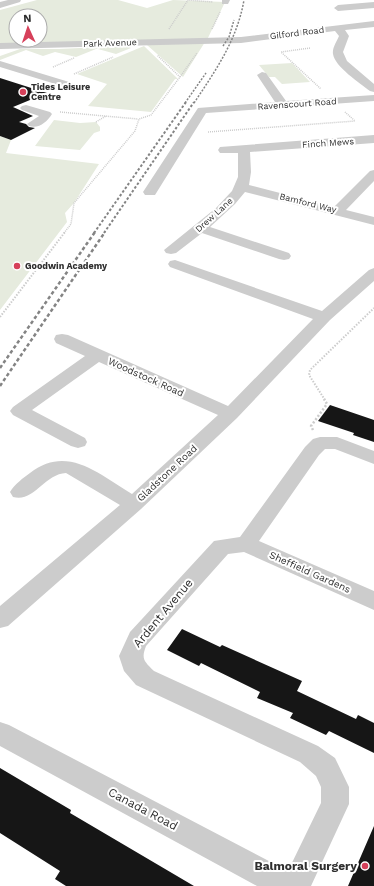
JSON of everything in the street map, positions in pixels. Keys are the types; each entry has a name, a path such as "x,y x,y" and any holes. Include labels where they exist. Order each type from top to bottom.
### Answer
{"street":[{"path":"0,5 17,0"},
{"path":"331,0 345,17 374,5"},
{"name":"Gilford Road","path":"219,40 248,40 337,28 345,17 374,24"},
{"path":"337,28 343,32 344,36 338,49 338,55 343,62 374,89"},
{"name":"Park Avenue","path":"48,45 219,40"},
{"path":"0,64 75,86"},
{"path":"354,72 367,71"},
{"path":"262,76 282,105"},
{"name":"Ravenscourt Road","path":"150,192 202,110 374,98"},
{"path":"42,103 57,108"},
{"path":"26,108 46,114 43,119 33,124"},
{"name":"Finch Mews","path":"224,150 293,150 367,138"},
{"path":"242,187 245,174 244,149"},
{"path":"337,211 374,174"},
{"name":"Bamford Way","path":"242,187 374,221"},
{"name":"Drew Lane","path":"242,187 236,196 196,231 173,257 324,317"},
{"path":"196,231 268,250 284,256"},
{"path":"256,259 268,250"},
{"name":"Gladstone Road","path":"0,619 134,504 231,414 324,317 374,273"},
{"name":"Woodstock Road","path":"62,339 231,414"},
{"path":"78,442 19,411 97,354"},
{"path":"246,544 312,451 320,443 337,443 374,458"},
{"path":"20,492 46,470 59,465 66,465 74,468 134,504"},
{"name":"Sheffield Gardens","path":"246,544 374,601"},
{"name":"Ardent Avenue","path":"246,544 222,547 138,639 131,652 133,667 145,678 309,754 326,767 335,787 335,804 296,886"},
{"name":"Canada Road","path":"0,733 287,886"}],"path":[{"path":"42,103 41,107 48,111 139,119 151,115 207,40 225,1 188,0 167,32 142,40 144,43"},
{"path":"144,43 180,77"},
{"path":"56,81 144,43"},
{"path":"34,74 76,57"},
{"path":"96,122 106,116"},
{"path":"0,317 70,224 74,203 135,130 139,119"},
{"path":"320,443 311,426 327,404 309,375 310,370 374,308"}],"shaded area":[{"path":"37,0 118,0 147,8 173,0 225,2 207,40 48,45 48,8 8,8 8,46 0,46 0,10"},
{"path":"205,42 183,77 147,45"},
{"path":"127,46 131,48 116,54 98,49 104,47"},
{"path":"144,46 178,79 175,79 151,112 88,106 107,84 77,74"},
{"path":"101,47 76,57 55,52 43,56 26,50 0,60 0,56 20,49"},
{"path":"292,63 310,82 282,84 275,77 269,77 259,65"},
{"path":"54,120 80,123 96,122 100,127 100,131 94,133 80,150 35,146"},
{"path":"0,136 11,140 6,153 99,164 74,203 65,213 67,222 0,310"}],"building":[{"path":"0,78 47,93 13,107 33,116 19,122 35,128 11,140 0,136"},
{"path":"330,405 374,420 374,442 353,435 354,433 318,421"},
{"path":"182,629 220,647 222,645 302,681 297,691 356,719 358,715 374,723 374,753 329,731 326,735 290,718 293,713 257,698 260,692 201,663 199,666 167,650"},
{"path":"0,768 71,810 70,813 194,886 66,886 55,879 60,871 0,833"},
{"name":"Balmoral Surgery","path":"374,826 374,886 348,886"}],"railway":[{"path":"194,103 225,54 241,15 244,0"},
{"path":"223,46 229,37 234,20"},
{"path":"185,103 206,73"},
{"path":"94,233 186,102"},
{"path":"104,233 194,102"},
{"path":"0,368 95,232"},
{"path":"0,386 105,232"}],"place":[{"name":"Tides Leisure Centre","path":"23,92"},
{"name":"Goodwin Academy","path":"17,266"},
{"name":"Balmoral Surgery","path":"365,866"}]}
